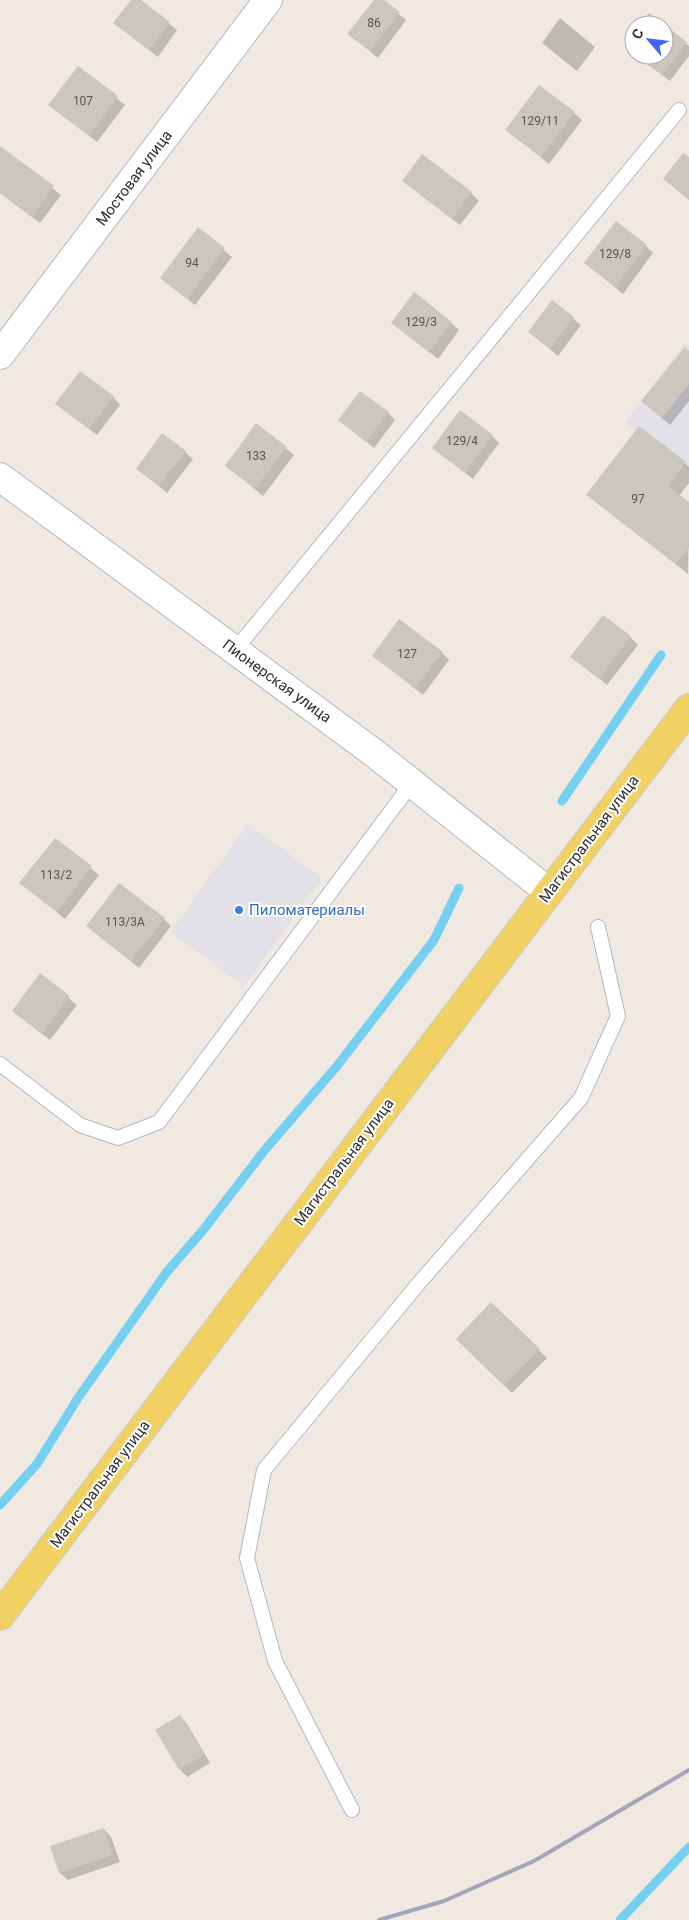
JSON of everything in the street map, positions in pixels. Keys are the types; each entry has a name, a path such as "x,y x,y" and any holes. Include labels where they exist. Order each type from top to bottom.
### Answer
{"main road":[{"name":"Магистральная улица","path":"0,1616 689,708"}],"street":[{"name":"Мостовая улица","path":"0,355 268,0"},
{"name":"Пионерская улица","path":"0,477 412,783 549,892"}],"lane":[{"path":"235,650 679,110"},
{"path":"0,1064 80,1125 118,1138 160,1122 412,783"},
{"path":"352,1810 275,1662 247,1558 264,1470 419,1282 581,1098 618,1016 598,927"}],"shaded area":[{"path":"685,343 689,346 689,471 625,422"},
{"path":"248,824 322,878 244,986 170,932"}],"building":[{"path":"131,0 141,0 170,22 149,50 113,23"},
{"path":"374,0 384,0 400,12 370,51 347,34"},
{"path":"674,32 687,42 674,59"},
{"path":"649,65 670,65 662,75"},
{"path":"78,66 118,96 89,136 48,105"},
{"path":"539,85 575,112 541,157 505,130"},
{"path":"0,146 54,186 32,217 0,193"},
{"path":"683,153 689,157 689,199 663,179"},
{"path":"422,154 472,192 452,219 402,181"},
{"path":"616,221 647,245 615,287 584,263"},
{"path":"198,227 225,248 187,299 160,278"},
{"path":"414,292 452,322 429,352 391,323"},
{"path":"552,300 574,317 550,349 528,332"},
{"path":"685,347 689,351 689,384 662,418 641,401"},
{"path":"80,371 114,396 89,429 55,404"},
{"path":"360,391 389,412 366,442 338,420"},
{"path":"460,410 493,435 465,473 432,448"},
{"path":"256,423 287,447 255,489 225,466"},
{"path":"639,426 686,462 668,486 689,502 689,548 676,564 586,495"},
{"path":"162,433 186,451 159,486 136,469"},
{"path":"603,615 631,636 599,679 570,657"},
{"path":"399,619 443,652 415,688 372,656"},
{"path":"55,838 92,866 57,912 19,883"},
{"path":"119,883 165,918 131,961 86,926"},
{"path":"40,973 70,996 42,1034 12,1011"},
{"path":"491,1302 540,1349 504,1386 456,1339"},
{"path":"180,1715 204,1755 179,1770 155,1730"},
{"path":"104,1828 113,1855 59,1873 50,1846"}],"waterway":[{"path":"562,801 661,655"},
{"path":"0,1505 37,1464 78,1398 166,1273 204,1229 264,1151 337,1066 434,940 459,888"},
{"path":"620,1920 689,1847"}],"railway":[{"path":"379,1920 444,1901 534,1861 689,1770"}],"place":[{"name":"Пиломатериалы","path":"239,910"}]}
